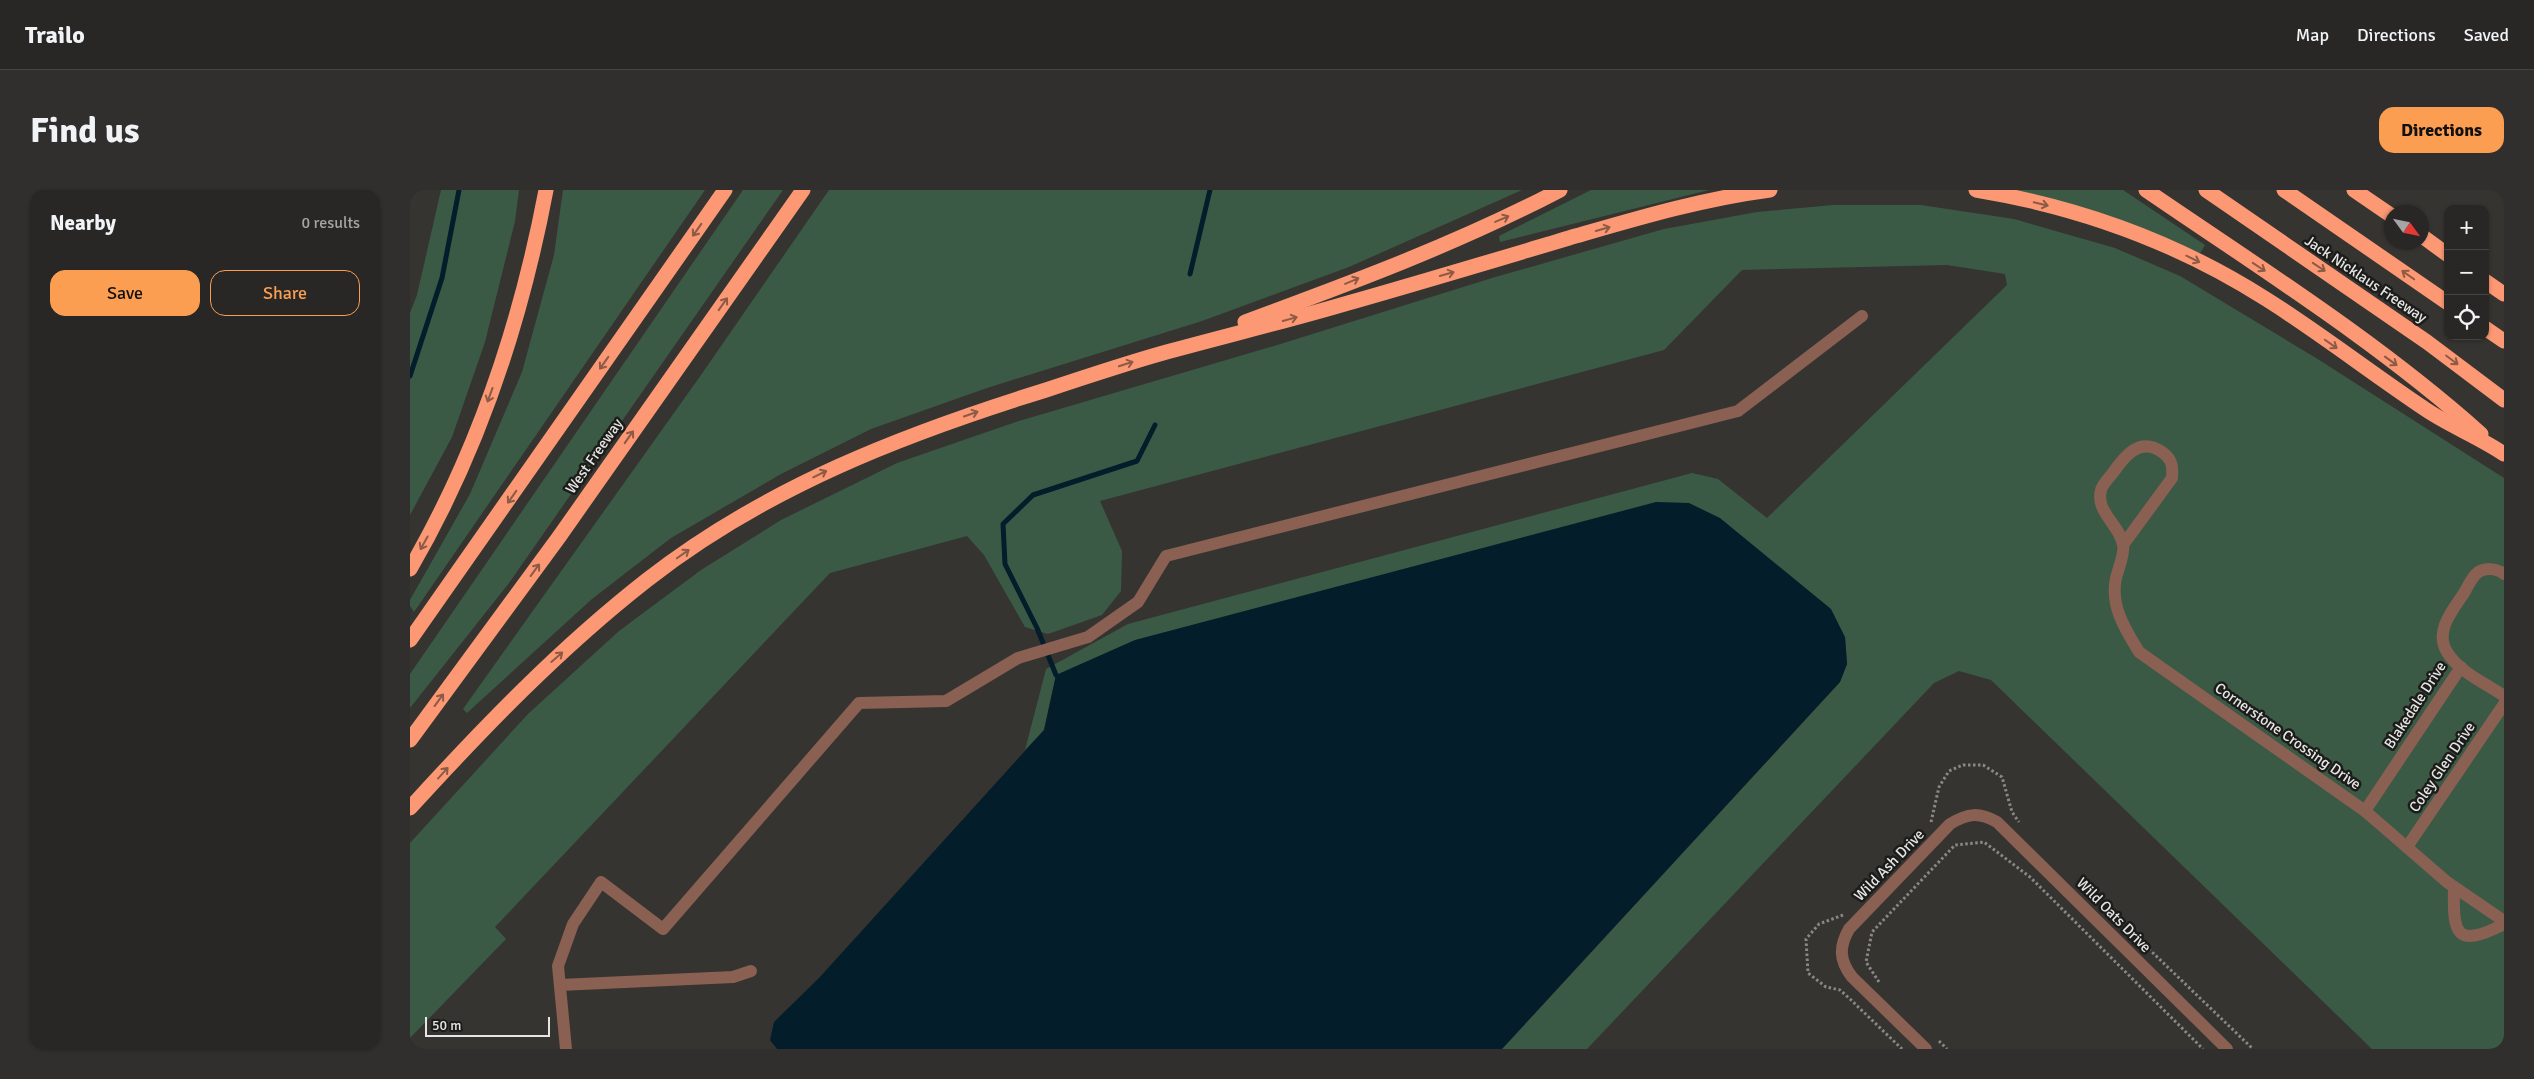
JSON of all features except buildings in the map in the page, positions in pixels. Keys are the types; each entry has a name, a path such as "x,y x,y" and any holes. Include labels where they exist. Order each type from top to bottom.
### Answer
{"highway":[{"path":"506,349 524,268 535,190"},
{"path":"410,568 441,513 469,448 506,349 529,271 546,190"},
{"path":"410,640 725,190"},
{"name":"West Freeway","path":"410,740 559,537 803,190"},
{"path":"410,808 552,661 648,579 736,520 820,474 916,433 1159,354 1332,290 1517,212 1560,190"},
{"path":"1159,354 1342,305 1656,213 1732,195 1770,190"},
{"path":"1976,190 2006,195 2096,218 2138,233 2222,273 2266,299 2427,411 2502,453"},
{"path":"2146,190 2322,310 2437,395 2502,453"},
{"name":"Jack Nicklaus Freeway","path":"2206,190 2427,342 2504,400"},
{"name":"Jack Nicklaus Freeway","path":"2284,190 2444,299"},
{"path":"2354,190 2384,210"},
{"path":"2368,190 2384,207"},
{"path":"2429,241 2444,252"},
{"path":"2489,284 2504,294"},
{"path":"2489,331 2504,341"}],"street":[{"path":"566,1049 558,966 573,924 601,882 663,929 859,703 946,701 1018,658 1088,637 1138,602 1166,556 1738,411 1862,316"},
{"name":"Cornerstone Crossing Drive","path":"2123,545 2115,526 2100,506 2101,489 2125,456 2140,447 2154,446 2169,456 2173,466 2172,478 2123,545 2114,591 2122,624 2139,652 2365,811 2454,887 2504,922"},
{"name":"Blakedale Drive","path":"2365,811 2461,668 2446,651 2442,635 2444,624 2476,574 2487,568 2499,570 2504,574"},
{"path":"2461,668 2504,696"},
{"name":"Coley Glen Drive","path":"2407,847 2504,704"},
{"name":"Wild Ash Drive","path":"1926,1049 1842,964 1842,941 1849,929 1950,824 1962,816 1973,813"},
{"name":"Wild Oats Drive","path":"1973,813 1986,816 1997,822 2227,1049"},
{"path":"2454,887 2453,920 2457,929 2466,936 2480,936 2504,922"},
{"path":"560,985 733,976 751,971"}],"path":[{"path":"1926,828 1932,821 1939,788 1950,771 1963,765 1983,765 2002,777 2012,812 2022,827"},
{"path":"1880,983 1866,962 1872,932 1955,845 1984,842 2030,877 2203,1049"},
{"path":"1847,913 1819,924 1806,939 1808,973 1826,987 1840,990 1902,1049"},
{"path":"2120,921 2253,1049"},
{"path":"1934,1036 1947,1049"}],"green space":[{"path":"441,190 519,190 515,221 485,342 452,437 410,515 410,313 417,295"},
{"path":"563,190 705,190 414,612 410,606 410,600 470,494 522,372 554,255"},
{"path":"743,190 783,190 509,583 410,708 410,674"},
{"path":"829,190 1522,190 1349,267 1202,321 987,388 871,429 781,474 671,538 592,599 467,713 463,709 701,375"},
{"path":"1591,190 1709,190 1500,242 1499,236"},
{"path":"2011,190 2123,190 2205,245 2199,255"},
{"path":"1833,205 1921,205 2014,219 2115,248 2180,276 2316,358 2504,478 2504,1049 2372,1049 1991,680 1959,671 1934,683 1587,1049 1502,1049 1840,682 1847,664 1845,637 1056,675 1044,730 1025,750 1046,669 1128,624 1692,473 1718,479 1767,518 2007,285 2005,274 1947,265 1742,270 1664,350 1100,501 1122,551 1121,591 1102,615 1048,634 1025,627 984,555 967,536 830,573 495,927 506,939 410,1038 410,843 528,714 619,631 701,570 781,520 897,463 1019,421 1274,346 1492,278 1664,229 1757,212"}],"water":[{"path":"1656,502 1689,503 1720,518 1831,609 1845,637 1847,664 1840,682 1502,1049 777,1049 770,1040 774,1022 819,978 1044,730 1056,675 1135,640"}],"waterway":[{"path":"410,376 442,278 459,190"},
{"path":"1190,274 1210,190"},
{"path":"1056,675 1037,628 1005,564 1003,524 1033,495 1137,461 1155,425"}]}
